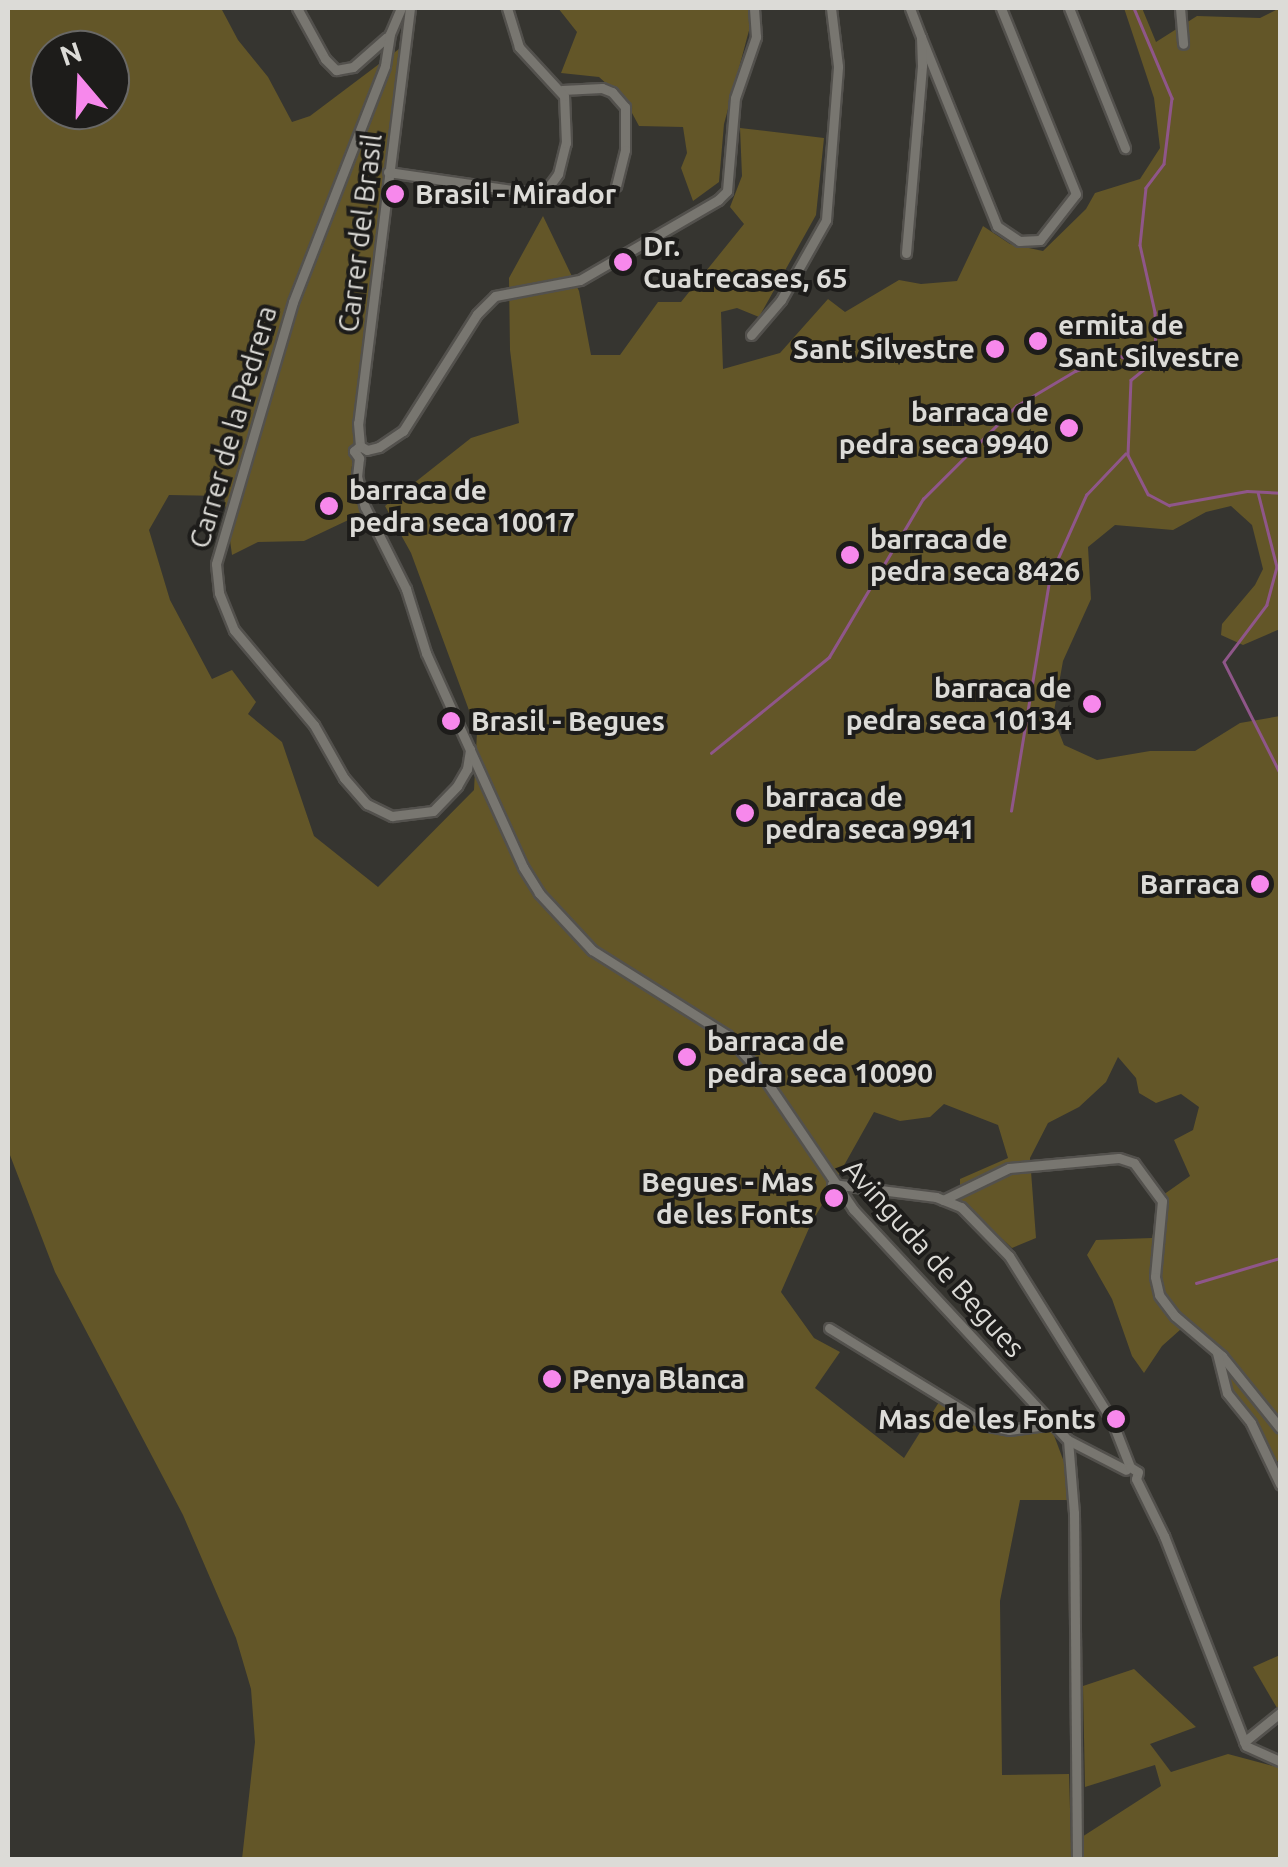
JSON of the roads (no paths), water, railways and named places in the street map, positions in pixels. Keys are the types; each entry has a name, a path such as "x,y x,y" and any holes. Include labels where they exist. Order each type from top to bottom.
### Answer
{"street":[{"path":"297,8 325,59 336,70 353,67 390,34"},
{"name":"Carrer de la Pedrera","path":"401,8 390,34 385,66 293,302 223,526 216,564 219,592 234,630 314,726 344,778 367,804 392,816 433,811 467,769 470,747"},
{"name":"Carrer del Brasil","path":"410,8 388,172 375,317 358,423 362,451 357,476 365,506 406,589 426,653 470,747"},
{"path":"388,172 521,193 542,189 564,164 567,111 562,90 519,47 507,8"},
{"path":"362,451 390,442 403,430 486,302 502,292 567,284 590,276 705,209 727,191 735,98 756,37 754,8"},
{"path":"752,334 781,300 826,220 838,66 831,8"},
{"path":"910,8 1001,232 1019,241 1040,240 1076,194 1001,8"},
{"path":"1068,8 1125,148"},
{"path":"1180,8 1183,44"},
{"path":"906,252 916,166 921,37"},
{"path":"562,90 602,88 612,92 626,108 626,150 616,186"},
{"name":"Avinguda de Begues","path":"470,747 539,893 592,950 728,1035 760,1072 832,1184 1053,1424 1068,1440 1128,1468"},
{"path":"943,1200 1010,1168 1119,1158 1134,1163 1162,1201 1155,1277 1159,1295 1216,1351 1280,1428"},
{"path":"832,1184 943,1200 961,1207 1009,1256 1112,1421 1128,1468 1138,1472 1136,1479 1164,1536 1244,1742 1280,1761"},
{"path":"829,1328 989,1426 1009,1430 1053,1424"},
{"path":"1216,1351 1226,1393 1251,1423 1280,1484"},
{"path":"1068,1440 1074,1512 1077,1860"},
{"path":"1244,1742 1280,1713"}],"waterway":[{"path":"1134,8 1172,98 1164,164 1146,188 1140,245 1155,312 1156,360 1131,380 1128,455 1148,494 1169,505 1247,491 1280,493"},
{"path":"711,753 829,657 923,499 1016,406 1075,371 1118,355 1146,368"},
{"path":"1011,811 1050,576 1086,495 1125,454"},
{"path":"1258,492 1277,567 1267,605 1224,662 1280,773"},
{"path":"1196,1283 1280,1258"}],"place":[{"name":"Brasil - Mirador","path":"395,194"},
{"name":"Dr. Cuatrecases, 65","path":"623,262"},
{"name":"ermita de Sant Silvestre","path":"1038,341"},
{"name":"Sant Silvestre","path":"995,349"},
{"name":"barraca de pedra seca 9940","path":"1069,428"},
{"name":"barraca de pedra seca 10017","path":"329,506"},
{"name":"barraca de pedra seca 8426","path":"850,555"},
{"name":"barraca de pedra seca 10134","path":"1092,704"},
{"name":"Brasil - Begues","path":"451,721"},
{"name":"barraca de pedra seca 9941","path":"745,813"},
{"name":"Barraca","path":"1260,884"},
{"name":"barraca de pedra seca 10090","path":"687,1057"},
{"name":"Begues - Mas de les Fonts","path":"834,1198"},
{"name":"Penya Blanca","path":"552,1379"},
{"name":"Mas de les Fonts","path":"1116,1419"}]}
